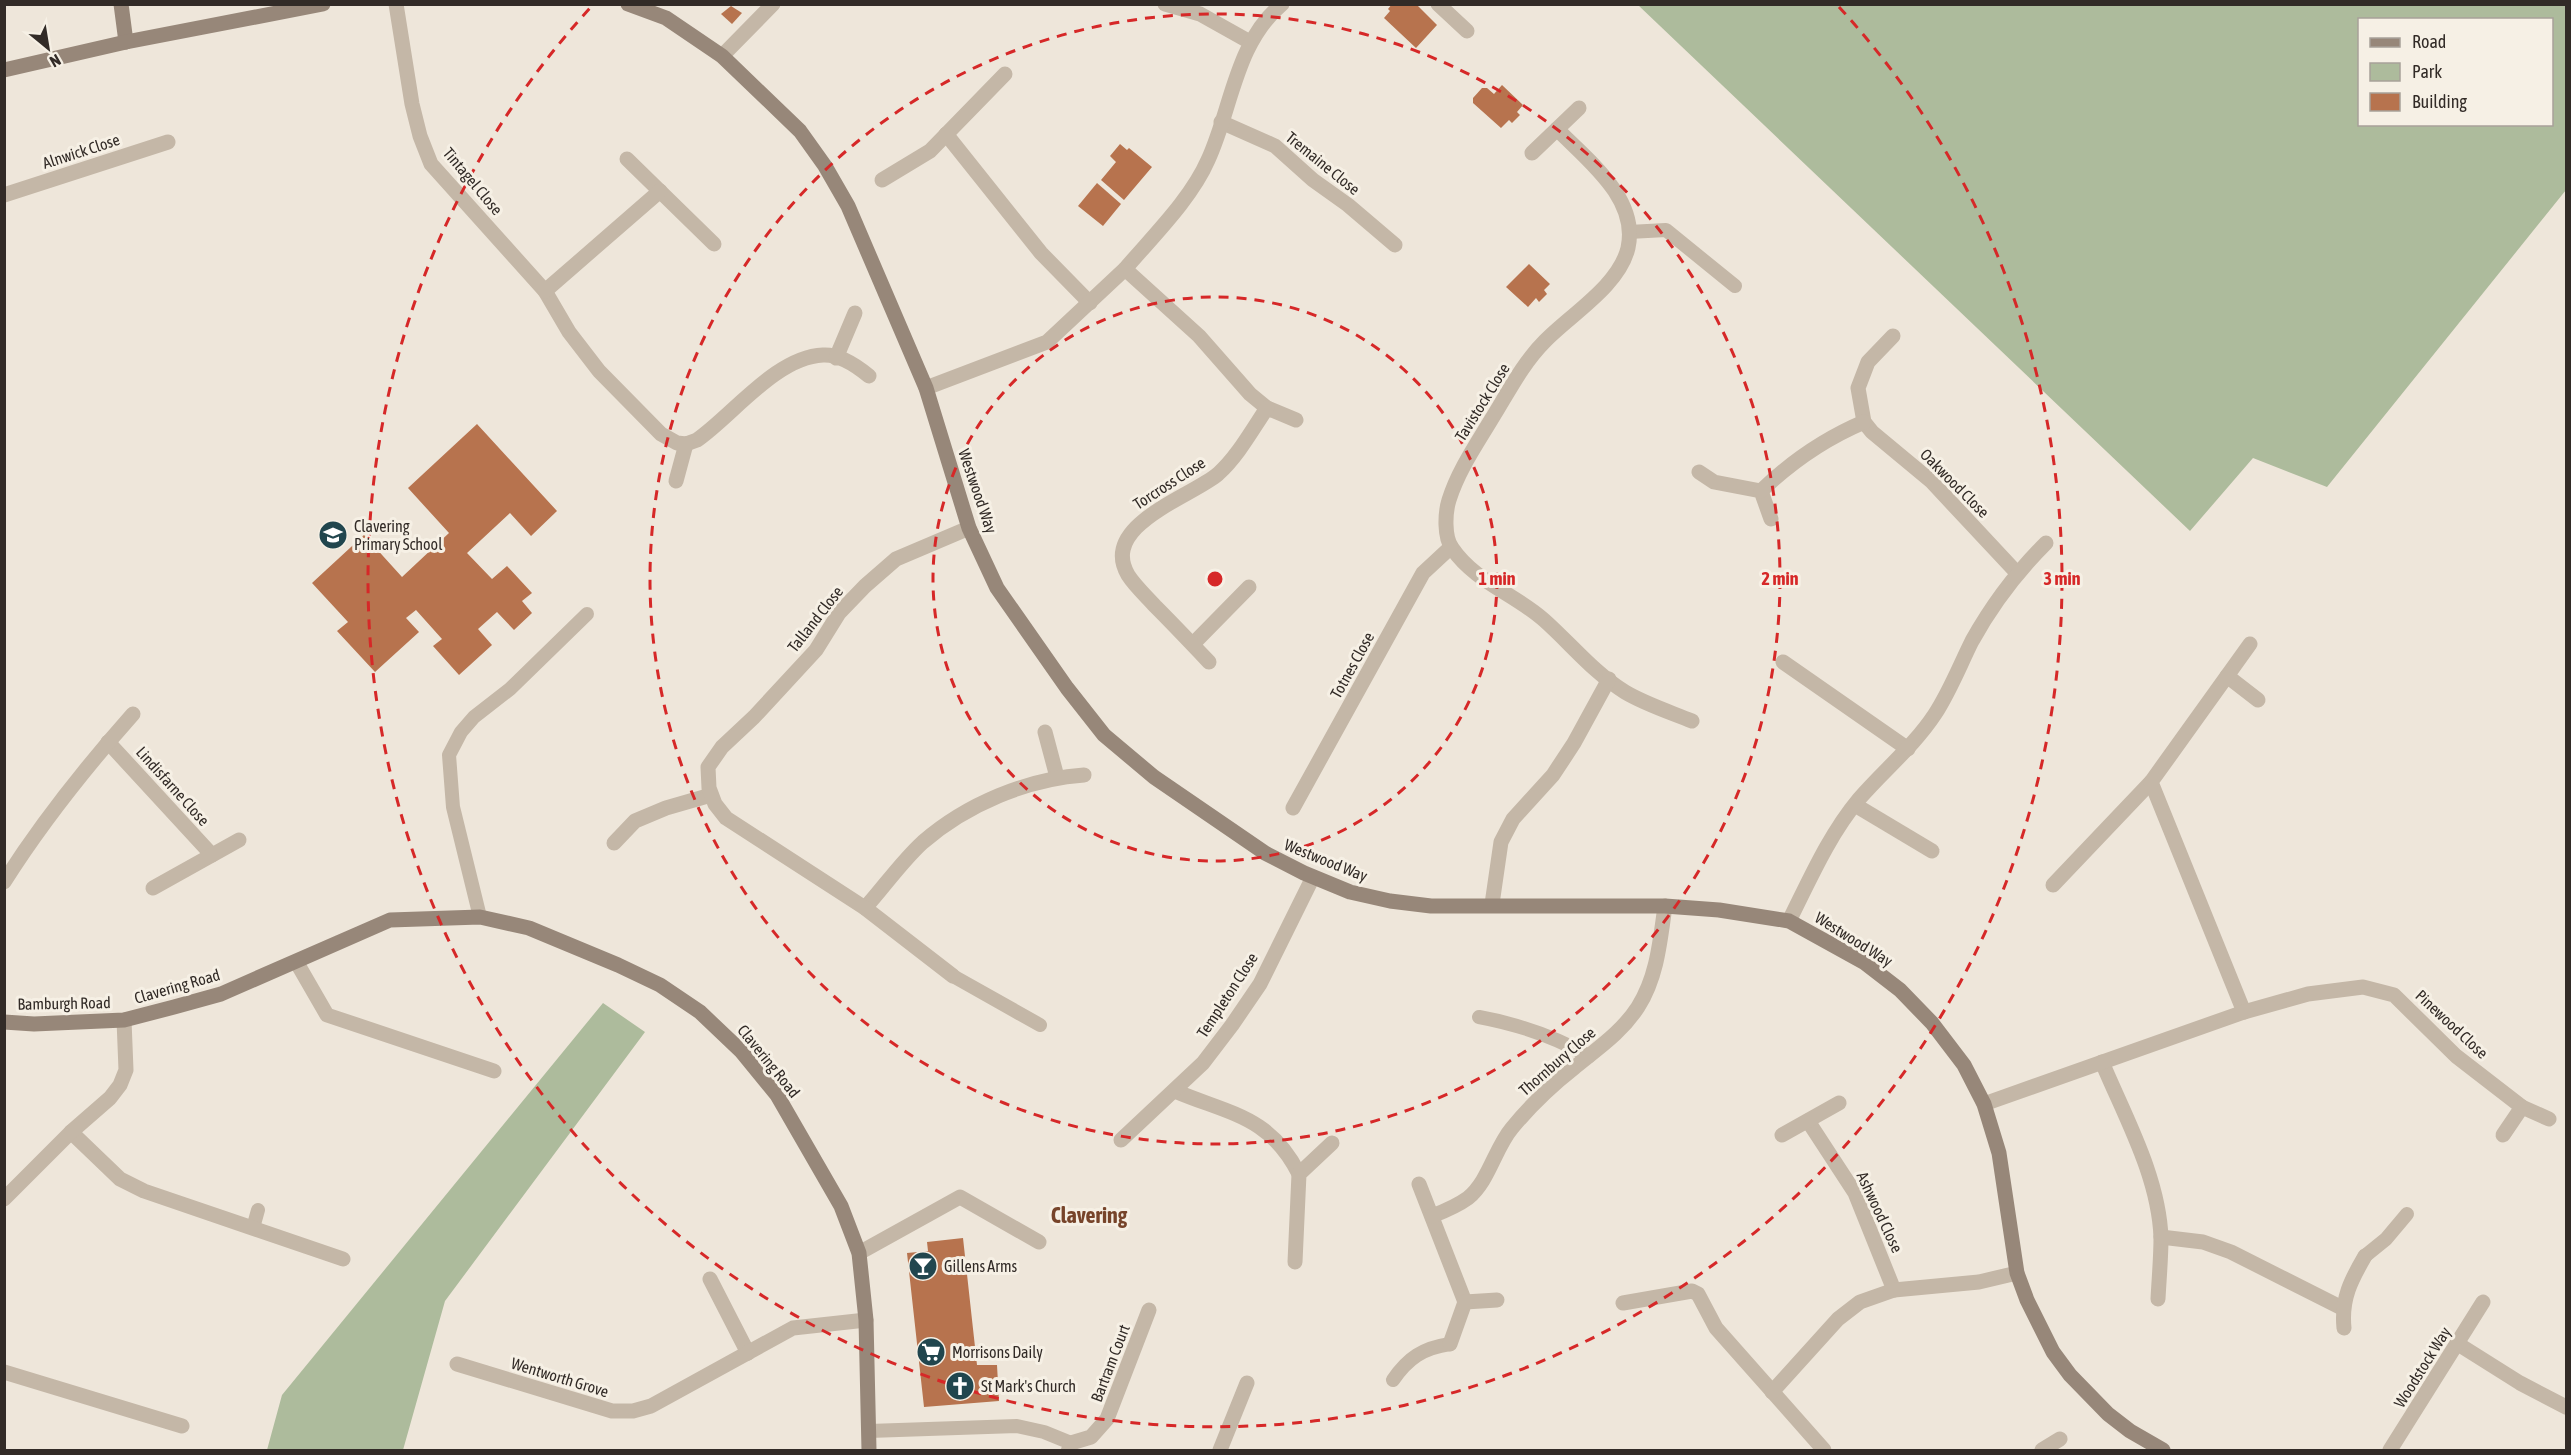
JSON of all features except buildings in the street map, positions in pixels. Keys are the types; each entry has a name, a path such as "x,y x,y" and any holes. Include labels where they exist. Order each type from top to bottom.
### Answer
{"street":[{"path":"121,4 126,42"},
{"path":"4,70 126,42 323,4"},
{"name":"Tintagel Close","path":"396,4 412,104 420,136 431,164 545,291 569,332 599,371 661,434 677,443 686,444"},
{"name":"Westwood Way","path":"628,4 666,18 722,56 793,124 825,166 848,206 926,388 969,528 997,588 1023,628 1104,735 1154,777 1265,853 1350,892 1390,901 1431,906 1492,904 1665,906 1719,910 1789,921 1865,963 1900,990 1932,1023 1964,1065 1984,1104 1999,1153 2017,1273 2039,1327 2070,1375 2108,1414 2130,1431 2163,1450"},
{"path":"722,56 773,4"},
{"path":"1165,4 1200,14 1250,42"},
{"path":"926,388 1047,342 1125,269 1194,185 1209,159 1250,42 1282,4"},
{"path":"1438,4 1467,31"},
{"path":"882,180 930,151 1005,74"},
{"path":"1532,153 1579,108"},
{"name":"Tremaine Close","path":"1221,122 1275,146 1312,180 1395,245"},
{"path":"1557,129 1606,180 1627,212 1629,232"},
{"path":"946,134 1041,253 1090,303"},
{"name":"Alnwick Close","path":"4,195 168,142"},
{"path":"627,159 714,244"},
{"path":"545,291 660,191"},
{"name":"Tavistock Close","path":"1451,547 1446,524 1449,501 1463,466 1516,376 1544,341 1590,302 1612,277 1628,248 1629,232"},
{"path":"1125,269 1199,336 1250,394 1267,408 1296,420"},
{"path":"836,358 855,313"},
{"path":"1761,491 1784,469 1814,447 1836,433 1864,422 1858,388 1868,362 1893,336"},
{"path":"676,481 686,444 710,431 758,387 780,371 804,360 824,355 858,366 869,376"},
{"name":"Torcross Close","path":"1209,662 1128,574 1122,557 1126,542 1134,528 1150,515 1219,473 1267,408"},
{"name":"Oakwood Close","path":"1864,422 1872,432 1931,481 2017,573"},
{"path":"1699,472 1714,482 1761,491"},
{"path":"1761,491 1771,519"},
{"name":"Talland Close","path":"711,795 708,788 708,767 722,747 754,717 816,650 839,613 864,586 896,559 969,528"},
{"path":"1789,921 1826,846 1855,805 1908,749 1935,715 1974,639 2017,573 2046,543"},
{"path":"1451,547 1480,578 1543,619 1609,680 1626,692 1692,721"},
{"name":"Totnes Close","path":"1293,808 1423,573 1451,547"},
{"path":"1193,644 1249,587"},
{"path":"2053,885 2151,782 2250,644"},
{"path":"1783,662 1908,749"},
{"path":"2227,676 2258,700"},
{"path":"1492,904 1501,842 1513,819 1553,775 1574,743 1609,680"},
{"path":"4,882 25,849 108,742 133,714"},
{"path":"1045,732 1057,777"},
{"name":"Lindisfarne Close","path":"108,742 212,855"},
{"path":"865,908 923,842 959,816 992,798 1057,777 1084,775"},
{"path":"2151,782 2244,1012"},
{"path":"614,843 635,821 666,808 711,795 726,818 865,908 953,976"},
{"path":"1855,805 1932,851"},
{"path":"153,888 239,840"},
{"name":"Templeton Close","path":"1121,1140 1203,1063 1260,984 1313,877"},
{"name":"Thornbury Close","path":"1432,1216 1453,1208 1470,1197 1510,1130 1528,1109 1623,1028 1647,991 1656,965 1665,906"},
{"name":"Clavering Road","path":"4,1199 110,1098 120,1085 126,1070 124,1020 221,994 297,963 390,920 480,916 529,928 660,985 700,1012 741,1051 777,1095 841,1206 859,1253 866,1320 869,1450"},
{"path":"297,963 327,1015 494,1071"},
{"name":"Pinewood Close","path":"1984,1104 2244,1012 2308,994 2363,987 2394,995 2456,1056 2522,1107 2549,1119"},
{"name":"Bamburgh Road","path":"4,1022 34,1024 124,1020"},
{"path":"2102,1062 2145,1166 2153,1194 2161,1237 2158,1299"},
{"path":"1175,1091 1246,1118 1288,1153 1299,1174 1295,1262"},
{"path":"1782,1135 1839,1103"},
{"path":"2503,1135 2522,1107"},
{"name":"Ashwood Close","path":"1808,1121 1855,1193 1894,1290"},
{"path":"72,1132 120,1179 144,1191 343,1259"},
{"path":"1299,1174 1332,1143"},
{"path":"1419,1184 1465,1302 1450,1344"},
{"path":"859,1253 960,1197 1039,1242"},
{"path":"2161,1237 2203,1242 2231,1252 2342,1308"},
{"path":"2344,1328 2342,1308 2351,1279 2366,1256"},
{"path":"1772,1392 1838,1319 1860,1302 1894,1290 1979,1282 2017,1273"},
{"path":"710,1279 748,1353"},
{"path":"1623,1303 1692,1291 1698,1294 1716,1328 1824,1450"},
{"path":"1465,1302 1497,1300"},
{"name":"Woodstock Way","path":"2390,1450 2483,1302"},
{"name":"Bartram Court","path":"1069,1447 1091,1437 1107,1419 1149,1310"},
{"name":"Wentworth Grove","path":"457,1364 612,1411 633,1411 651,1406 793,1328 866,1320"},
{"path":"2458,1344 2520,1383 2566,1407"},
{"path":"4,1372 182,1426"},
{"path":"1220,1450 1247,1383"},
{"path":"2042,1450 2060,1439"}],"lane":[{"path":"1629,232 1666,230 1735,286"},
{"path":"480,916 453,807 449,755 461,732 474,717 518,682 587,614"},
{"path":"953,976 1040,1025"},
{"path":"1479,1017 1514,1024 1589,1056"},
{"path":"252,1228 258,1210"},
{"path":"2366,1256 2386,1239 2407,1214"},
{"path":"1393,1380 1414,1356 1433,1347 1450,1344"},
{"path":"869,1431 1017,1426 1044,1432 1069,1447"}],"green space":[{"path":"1638,5 2566,5 2566,190 2327,487 2253,458 2190,531"},
{"path":"603,1003 645,1032 445,1301 403,1450 267,1450 282,1395"}],"place":[{"name":"Clavering Primary School","path":"333,535"},
{"name":"Gillens Arms","path":"923,1266"},
{"name":"Morrisons Daily","path":"931,1352"},
{"name":"St Mark's Church","path":"960,1386"}],"district":[{"name":"Clavering","path":"1089,1215"}]}
